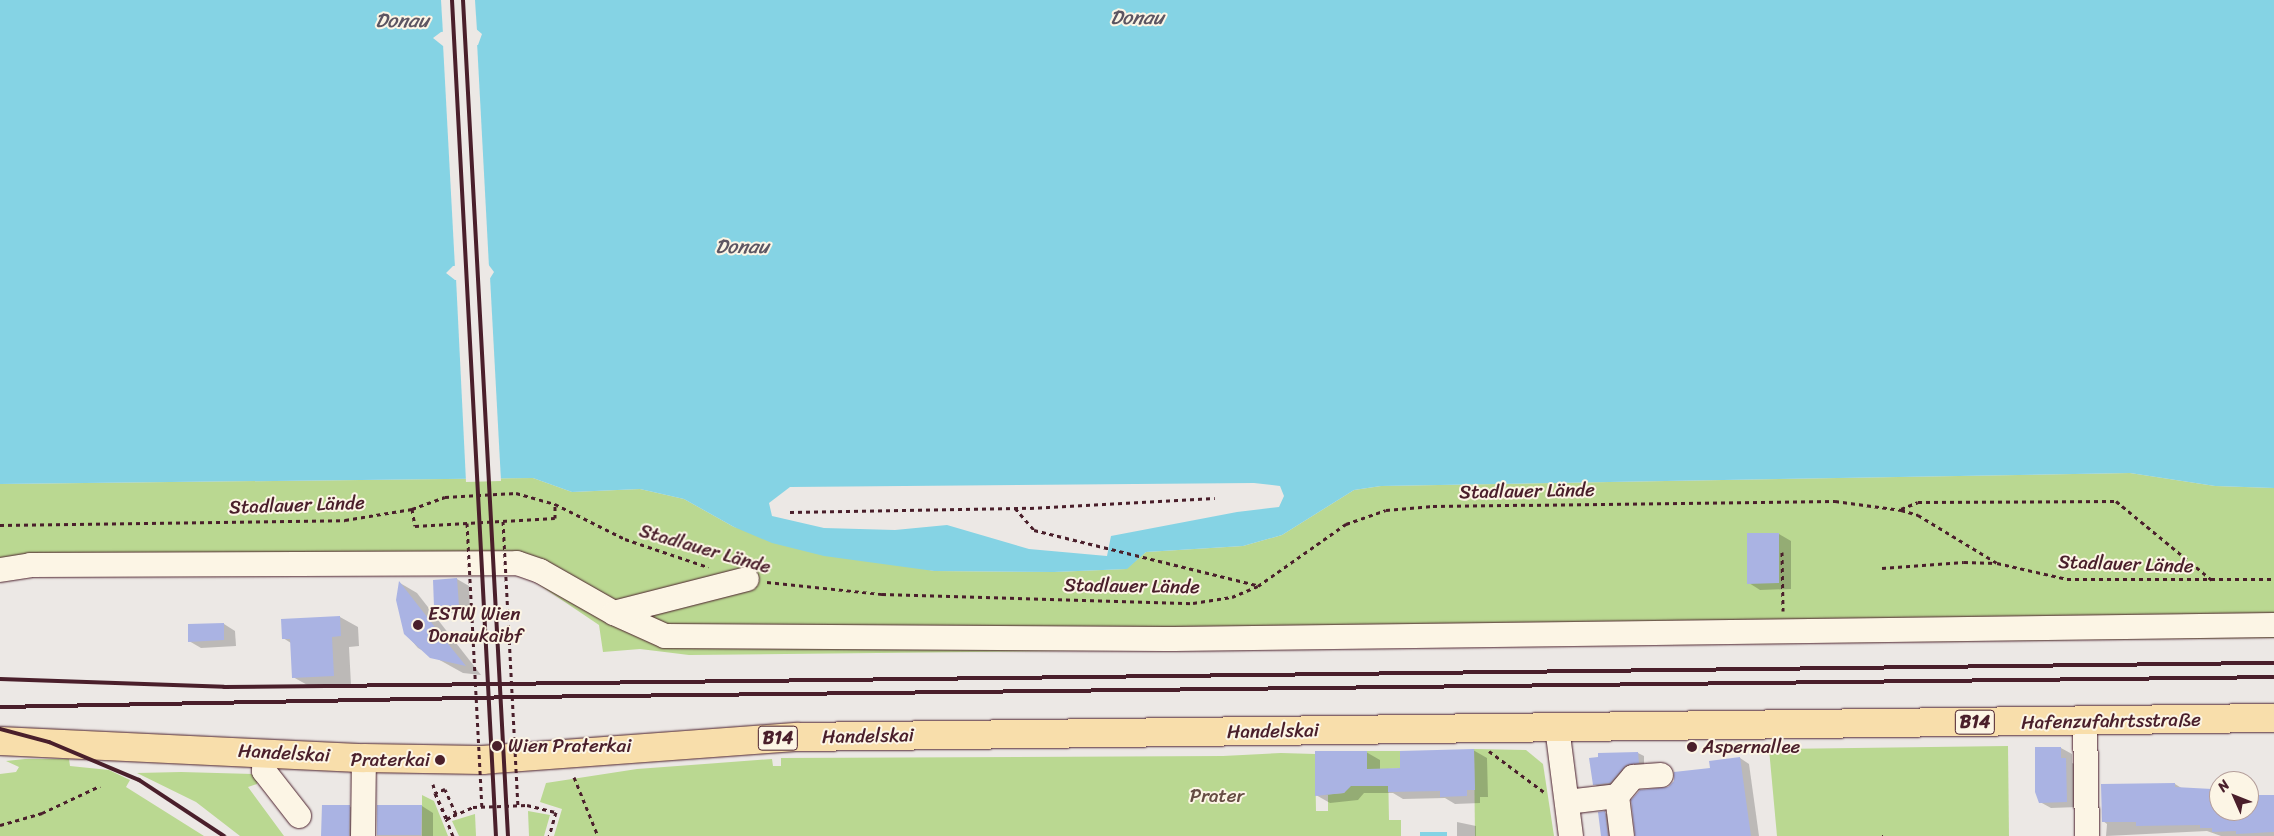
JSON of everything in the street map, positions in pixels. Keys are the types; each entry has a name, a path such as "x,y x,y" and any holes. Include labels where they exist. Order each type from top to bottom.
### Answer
{"main road":[{"name":"Hafenzufahrtsstraße","path":"1557,728 2274,718"},
{"name":"Handelskai","path":"0,741 364,758 482,760 798,737 1557,728"}],"street":[{"path":"0,570 30,565 517,563 540,571 614,613 665,636 1174,639 2274,625"},
{"path":"614,613 747,579"},
{"path":"2085,721 2087,836"},
{"path":"1557,728 1557,799 1571,836"},
{"path":"265,752 264,771 298,816"},
{"path":"363,836 364,758"},
{"path":"1557,799 1617,796 1633,777 1661,775"},
{"path":"1617,796 1622,836"}],"path":[{"name":"Stadlauer Lände","path":"0,526 345,520 412,510 445,497 516,493 556,504 625,539 747,579 882,594 1193,603 1232,597 1258,586 1346,524 1386,510 1433,506 1835,501 1901,510 1918,516 1997,563 2067,579 2212,580 2274,578"},
{"path":"790,512 1014,508 1216,498"},
{"path":"1901,510 1918,502 2116,501 2212,580"},
{"path":"412,510 415,526 467,524 555,518 556,504"},
{"path":"1014,508 1034,530 1258,586"},
{"path":"503,521 518,805"},
{"path":"467,524 482,807"},
{"path":"1782,552 1783,631"},
{"path":"1882,568 1964,562 1997,563"},
{"path":"1486,746 1490,753 1557,799"},
{"path":"573,776 598,836"},
{"path":"432,784 436,793 447,819 456,814 445,789 435,793 453,836"},
{"path":"0,825 59,807 100,786"},
{"path":"446,820 473,807 518,805 556,812 549,836"}],"green space":[{"path":"2130,473 2215,486 2274,488 2274,638 689,655 640,649 603,652 599,625 526,576 488,572 0,575 0,484 533,478 572,492 640,489 684,499 734,527 934,571 1054,572 1126,569 1146,552 1243,546 1282,535 1354,490 1381,486"},
{"path":"2008,746 2009,836 1777,836 1769,749"},
{"path":"1474,749 1526,750 1543,764 1554,836 1475,836"},
{"name":"Prater","path":"1367,751 1400,751 1400,768 1388,769 1389,820 1401,820 1401,836 554,836 562,809 540,802 546,783 637,769 772,759 773,766 781,766 781,758 1223,756 1281,753 1315,754 1316,811 1328,811 1328,795 1322,795 1344,793 1349,786 1367,786"},
{"path":"69,759 70,766 109,770 130,780 126,787 204,836 0,836 0,774 16,772 19,767 6,761"},
{"path":"137,773 253,774 257,778 257,784 248,787 284,836 240,836 196,802"},
{"path":"422,795 434,801 448,836 422,836"},
{"path":"528,811 550,815 544,836 529,836"},
{"path":"475,814 476,836 459,836 452,821"}],"water":[{"name":"Donau","path":"0,0 2274,0 2274,488 2215,486 2130,473 1381,486 1354,490 1282,535 1243,546 1146,552 1127,569 1054,572 934,571 824,556 772,543 734,527 684,499 640,489 572,492 533,478 0,484","holes":["475,28 482,34 478,45 443,46 433,38 441,32","488,264 494,272 489,280 455,280 446,273 453,266","1254,483 1280,486 1284,496 1279,507 1237,512 1111,536 1107,556 1029,549 947,525 895,530 824,528 772,516 769,503 790,487"]},
{"path":"1420,832 1447,832 1447,836 1420,836"}],"pier":[{"path":"441,0 475,0 477,31 443,34"},
{"path":"477,42 489,267 455,268 443,44"},
{"path":"490,277 501,481 466,482 456,278"}],"building":[{"path":"1747,533 1779,533 1779,583 1747,584"},
{"path":"457,578 459,606 434,607 433,580"},
{"name":"ESTW Wien Donaukaibf","path":"399,581 466,666 430,658 404,634 396,600"},
{"path":"340,616 341,636 332,637 334,676 292,678 290,639 282,639 281,619"},
{"path":"224,623 224,640 188,642 188,624"},
{"path":"2035,747 2061,747 2061,758 2066,758 2067,802 2039,803 2035,792"},
{"path":"1474,749 1475,790 1467,790 1467,796 1440,797 1440,791 1388,792 1388,786 1351,786 1344,793 1315,796 1315,751 1367,751 1367,769 1400,768 1400,751"},
{"path":"1638,752 1639,763 1626,765 1610,783 1593,785 1589,758 1598,757 1598,753"},
{"path":"1740,757 1751,836 1635,836 1631,800 1640,790 1668,787 1674,781 1674,772 1710,768 1709,761"},
{"path":"2175,783 2175,787 2209,789 2209,821 2259,821 2259,795 2274,795 2274,832 2236,834 2236,831 2212,832 2212,828 2200,828 2200,825 2136,826 2136,822 2102,822 2101,784"},
{"path":"322,805 350,805 349,836 321,836"},
{"path":"377,805 422,805 421,835 377,835"},
{"path":"1605,811 1608,836 1601,836 1598,812"}],"railway":[{"path":"452,0 496,836"},
{"path":"463,0 508,836"},
{"path":"0,679 224,687 2274,663"},
{"path":"0,707 519,697 2274,677"},
{"path":"0,729 49,742 139,780 224,836"}],"place":[{"name":"ESTW Wien Donaukaibf","path":"418,625"},
{"name":"Wien Praterkai","path":"497,746"},
{"name":"Aspernallee","path":"1692,747"},
{"name":"Praterkai","path":"440,760"}]}
